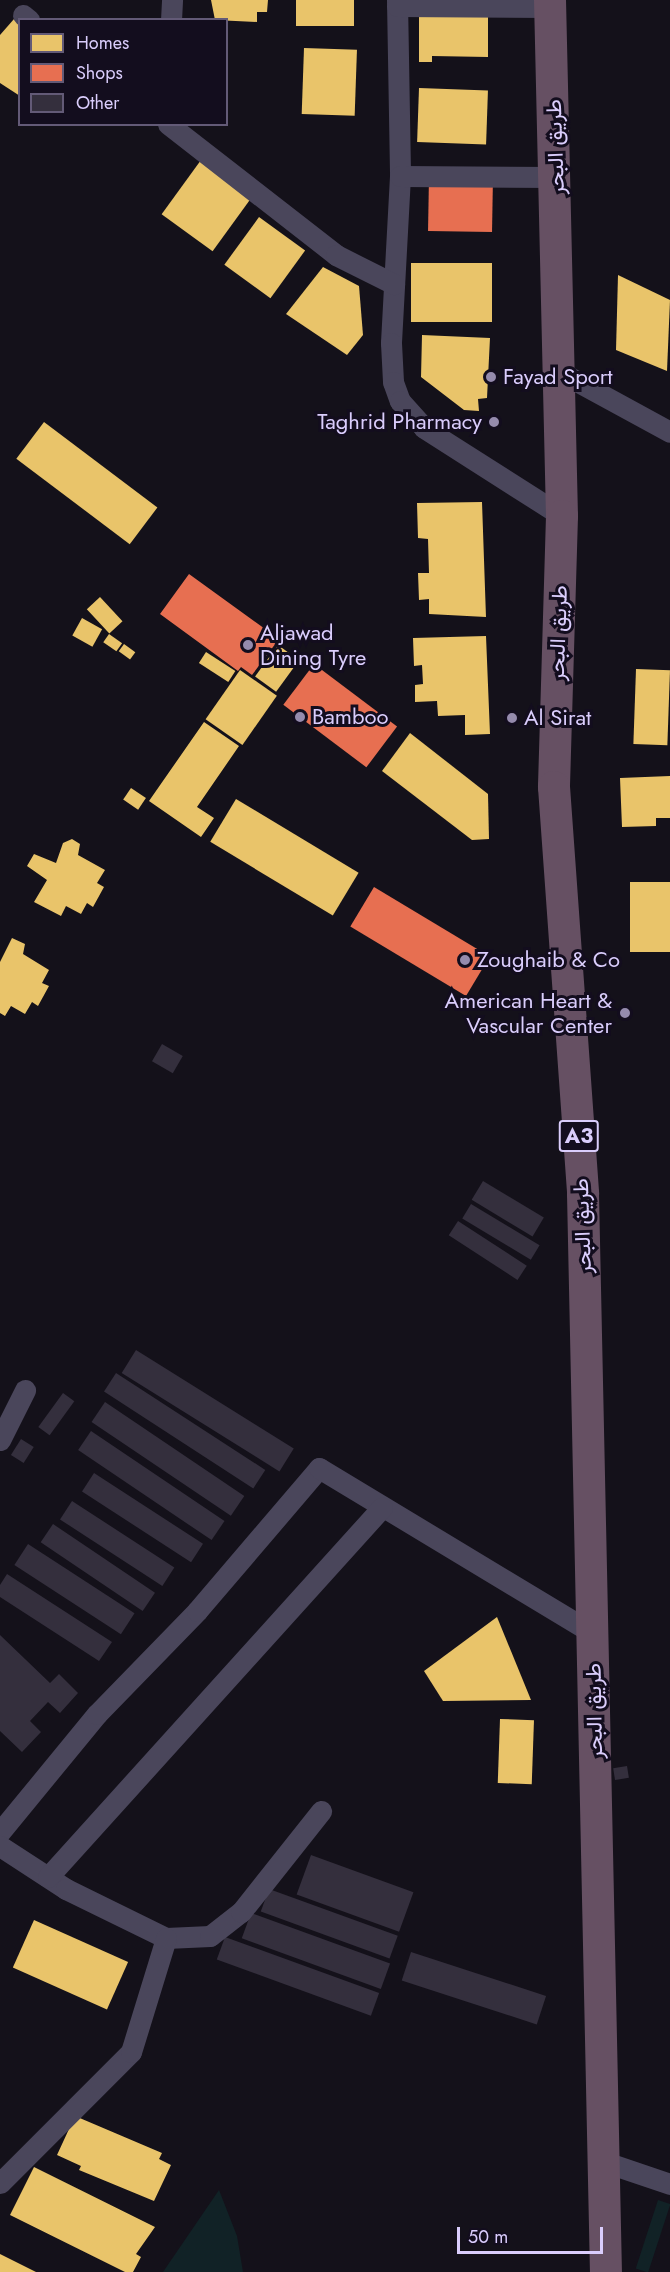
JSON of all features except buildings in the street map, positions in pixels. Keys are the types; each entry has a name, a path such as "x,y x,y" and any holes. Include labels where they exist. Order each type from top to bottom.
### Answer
{"highway":[{"name":"طريق البحر","path":"550,4 556,177 562,516 554,787 583,1194 606,2272"}],"street":[{"path":"171,18 172,0"},
{"path":"550,4 397,3 400,176 394,284 393,382 400,401 424,428 562,516"},
{"path":"171,126 336,255 394,284"},
{"path":"400,176 556,177"},
{"path":"560,372 670,432"},
{"path":"0,1440 25,1390"},
{"path":"0,1832 97,1714 197,1611 319,1468 592,1633"},
{"path":"48,1877 382,1507"},
{"path":"0,1846 48,1877 166,1938 210,1936 241,1912 321,1811"},
{"path":"0,2183 131,2052 166,1938"},
{"path":"605,2162 670,2184"}],"shaded area":[{"path":"219,2190 237,2236 243,2272 163,2272"},
{"path":"658,2200 670,2205 647,2272 636,2268"}],"place":[{"name":"Fayad Sport","path":"491,377"},
{"name":"Taghrid Pharmacy","path":"494,422"},
{"name":"Aljawad Dining Tyre","path":"248,645"},
{"name":"Bamboo","path":"300,717"},
{"name":"Al Sirat","path":"512,718"},
{"name":"Zoughaib & Co","path":"465,960"},
{"name":"American Heart & Vascular Center","path":"625,1013"}]}
